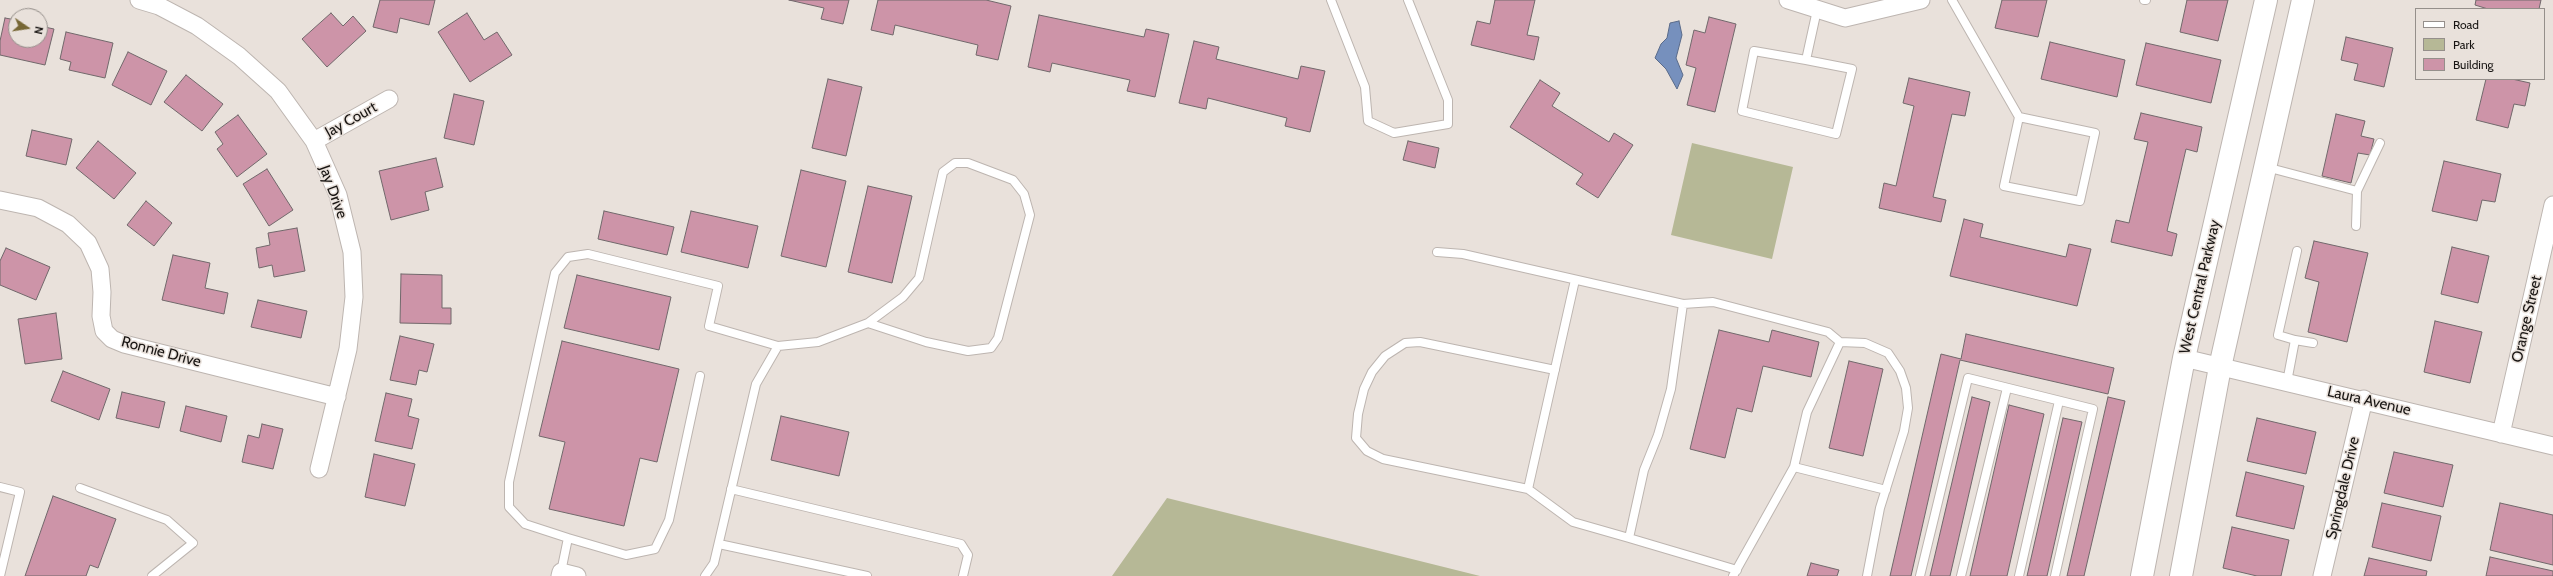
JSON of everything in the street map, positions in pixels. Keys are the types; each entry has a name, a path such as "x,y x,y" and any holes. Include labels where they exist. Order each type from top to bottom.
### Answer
{"main road":[{"name":"West Central Parkway","path":"2142,576 2184,358 2266,0"},
{"path":"2181,576 2220,367 2303,0"}],"street":[{"name":"Jay Drive","path":"139,0 159,6 197,26 239,56 278,91 314,141 338,195 352,252 354,297 348,349 319,469"},
{"path":"1788,0 1845,18 1921,0"},
{"name":"Jay Court","path":"314,141 389,99"},
{"name":"Ronnie Drive","path":"0,200 38,208 68,224 88,243 100,269 102,292 101,316 104,331 112,339 124,344 337,397"},
{"name":"Orange Street","path":"2501,434 2553,205"},
{"name":"Laura Avenue","path":"2184,358 2364,399 2553,446"},
{"name":"Springdale Drive","path":"2322,576 2364,399"}],"lane":[{"path":"1331,0 1365,87 1368,121 1394,133 1448,124 1448,100 1408,0"},
{"path":"1952,0 2019,117 2004,186 2080,201 2095,133 2019,117"},
{"path":"1806,60 1817,10"},
{"path":"1754,51 1806,60 1852,69 1836,134 1742,111 1754,51"},
{"path":"2356,226 2357,191 2380,143"},
{"path":"700,376 669,520 654,549 626,555 525,524 509,507 509,482 555,273 568,257 588,254 718,286 709,326 778,346 818,342 868,323 903,297 920,278 943,172 954,163 968,163 1013,180 1024,194 1030,215 998,338 991,348 968,351 926,342 868,323"},
{"path":"2265,166 2357,191"},
{"path":"2297,251 2278,335 2313,343"},
{"path":"1437,252 1463,254 1683,304 1713,302 1828,332 1840,342 1866,343 1888,353 1900,371 1906,388 1908,408 1904,430 1886,490 1868,576"},
{"path":"1528,489 1575,280"},
{"path":"1629,538 1644,470 1658,435 1670,389 1683,304"},
{"path":"2287,382 2295,340"},
{"path":"1555,370 1420,342 1405,344 1385,356 1372,372 1364,389 1358,414 1356,438 1367,451 1383,458 1528,489 1573,522 1629,538 1735,573 1794,467 1807,412 1840,342"},
{"path":"705,576 714,563 756,384 778,346"},
{"path":"1920,576 1968,378 2093,409 2055,576"},
{"path":"1961,576 2007,388"},
{"path":"2019,576 2060,401"},
{"path":"1794,467 1886,490"},
{"path":"0,487 20,492 0,576"},
{"path":"80,488 167,520 193,544 152,576"},
{"path":"731,490 961,544 968,555 963,576"},
{"path":"566,575 568,538"},
{"path":"718,544 867,576"}],"green space":[{"path":"1692,143 1793,167 1772,259 1671,235"},
{"path":"1167,498 1480,576 1112,576"}],"water":[{"path":"1679,21 1682,35 1676,58 1683,75 1677,89 1666,69 1655,58 1661,44 1667,38 1670,23"}],"building":[{"path":"380,0 435,0 429,25 400,18 397,33 373,27"},
{"path":"789,0 849,0 843,24 821,19 824,8"},
{"path":"878,0 986,0 1011,6 998,60 976,55 978,45 895,25 893,35 871,30"},
{"path":"1495,0 1535,0 1527,35 1539,37 1534,60 1471,45 1477,21 1490,24"},
{"path":"2002,0 2047,0 2038,37 1995,28"},
{"path":"2187,0 2228,0 2218,41 2180,32"},
{"path":"2476,0 2541,0 2539,8 2485,8 2475,5"},
{"path":"331,13 343,26 353,16 366,31 327,67 302,39"},
{"path":"467,13 484,40 497,32 512,55 470,82 438,32"},
{"path":"1039,15 1144,37 1146,29 1169,34 1155,97 1127,91 1130,80 1052,63 1050,72 1028,67"},
{"path":"1709,17 1736,24 1715,112 1687,105 1696,68 1686,65 1694,30 1705,33"},
{"path":"5,18 8,19 8,48 48,48 48,28 54,29 45,65 0,55 0,41"},
{"path":"66,32 113,43 105,78 69,70 71,62 60,59"},
{"path":"2346,37 2393,48 2384,87 2354,80 2358,64 2341,60"},
{"path":"1194,41 1219,47 1216,59 1298,79 1301,66 1325,71 1310,132 1285,126 1287,118 1208,98 1206,109 1179,103"},
{"path":"2050,42 2125,60 2117,97 2041,79"},
{"path":"2146,43 2221,60 2211,103 2136,85"},
{"path":"128,52 167,71 151,105 112,85"},
{"path":"186,75 223,104 202,131 164,102"},
{"path":"1909,78 1970,92 1965,116 1952,114 1933,197 1946,200 1941,222 1879,208 1884,183 1896,186 1914,106 1903,103"},
{"path":"828,79 862,87 846,156 812,148"},
{"path":"1540,80 1560,93 1552,106 1609,142 1614,133 1633,145 1598,198 1576,184 1583,174 1510,127"},
{"path":"2486,80 2516,80 2530,83 2525,106 2514,104 2508,128 2476,120"},
{"path":"454,94 484,101 474,145 444,138"},
{"path":"2141,113 2202,127 2197,152 2186,149 2167,231 2177,234 2172,256 2111,242 2116,220 2129,223 2148,142 2134,139"},
{"path":"2336,114 2365,121 2361,136 2374,139 2370,155 2358,153 2351,183 2322,176"},
{"path":"238,115 267,154 237,177 217,149 223,144 215,132"},
{"path":"32,130 72,139 66,165 26,156"},
{"path":"98,141 136,173 114,199 76,168"},
{"path":"1408,141 1439,148 1435,168 1403,160"},
{"path":"436,158 443,187 425,192 429,210 391,220 379,171"},
{"path":"2444,161 2501,174 2495,202 2482,200 2477,221 2432,211"},
{"path":"267,169 293,210 269,226 243,184"},
{"path":"801,170 846,181 826,267 781,256"},
{"path":"868,186 912,196 892,283 848,272"},
{"path":"146,201 172,223 154,246 127,225"},
{"path":"604,211 674,227 667,255 598,239"},
{"path":"691,211 758,226 748,268 681,252"},
{"path":"1964,219 1983,224 1980,237 2066,257 2069,244 2091,249 2077,306 1950,276"},
{"path":"297,228 305,271 274,277 272,265 259,268 256,248 270,245 268,233"},
{"path":"2314,241 2368,253 2347,342 2308,332 2319,282 2305,278"},
{"path":"2452,247 2489,256 2478,303 2441,294"},
{"path":"6,248 50,267 36,300 0,285 0,261"},
{"path":"173,255 210,263 205,288 228,293 224,314 162,300"},
{"path":"401,274 442,275 442,308 451,308 451,324 400,323"},
{"path":"577,275 671,297 659,350 564,328"},
{"path":"258,300 307,311 301,338 251,327"},
{"path":"56,313 62,359 25,364 18,319"},
{"path":"2435,321 2482,332 2470,383 2424,372"},
{"path":"1719,330 1769,342 1772,330 1819,342 1811,377 1763,366 1752,412 1737,408 1725,458 1690,449"},
{"path":"1966,334 2114,368 2108,394 1960,360 1911,576 1890,576 1941,354 1961,359"},
{"path":"400,336 434,344 427,372 419,370 416,385 390,380"},
{"path":"562,341 679,369 657,462 640,458 624,526 549,509 565,442 539,436"},
{"path":"1849,361 1883,369 1863,456 1829,448"},
{"path":"63,371 110,389 99,420 51,401"},
{"path":"122,392 165,402 159,428 116,418"},
{"path":"386,393 412,399 408,416 419,419 412,449 375,441"},
{"path":"1972,397 1990,402 1950,576 1930,576"},
{"path":"2108,397 2125,401 2084,576 2067,576"},
{"path":"2009,405 2044,414 2007,576 1970,576"},
{"path":"186,406 227,416 221,442 180,431"},
{"path":"781,416 849,432 839,476 771,460"},
{"path":"2063,418 2082,422 2047,576 2027,576"},
{"path":"2257,418 2316,432 2306,474 2247,461"},
{"path":"262,424 283,429 273,469 242,462 248,435 259,438"},
{"path":"2394,452 2453,465 2443,507 2384,493"},
{"path":"374,454 415,464 405,506 365,497"},
{"path":"2246,472 2304,486 2294,529 2236,516"},
{"path":"53,496 116,519 98,568 90,565 86,576 25,576"},
{"path":"2382,503 2441,516 2431,561 2372,547"},
{"path":"2500,503 2553,515 2553,565 2490,550"},
{"path":"2232,527 2289,540 2281,576 2257,576 2223,568"},
{"path":"2490,557 2553,571 2553,576 2486,576"},
{"path":"2369,558 2427,571 2426,576 2364,576"},
{"path":"1811,563 1839,570 1837,576 1807,576"}]}
